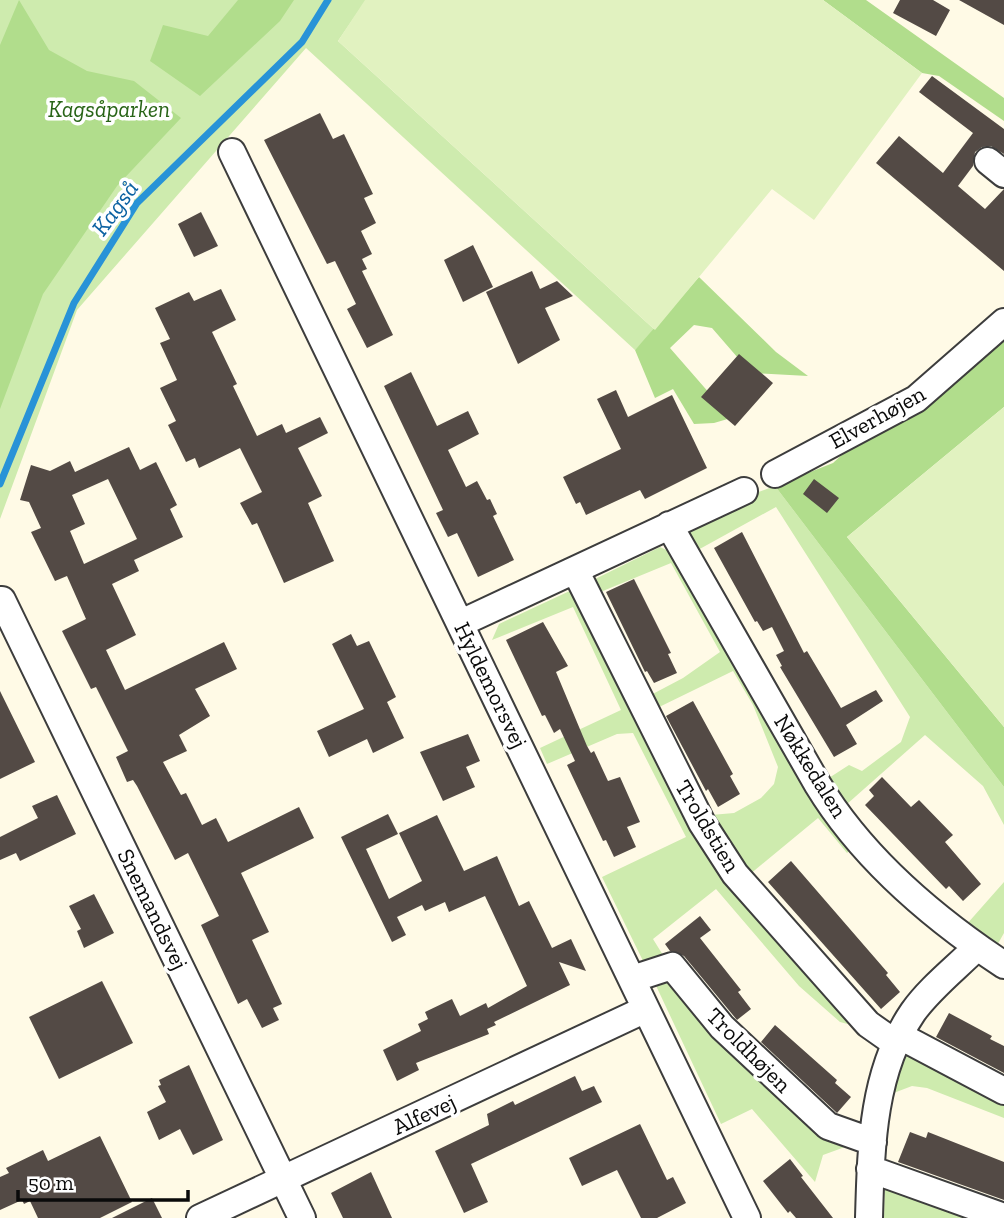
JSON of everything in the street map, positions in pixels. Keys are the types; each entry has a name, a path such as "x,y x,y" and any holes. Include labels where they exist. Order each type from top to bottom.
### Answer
{"street":[{"name":"Hyldemorsvej","path":"233,152 747,1218"},
{"name":"Elverhøjen","path":"775,474 916,399 1004,322"},
{"path":"461,623 744,491"},
{"name":"Nøkkedalen","path":"669,525 821,790 868,850 919,901 1004,965"},
{"name":"Troldstien","path":"575,570 702,823 736,874 868,1024 897,1040"},
{"name":"Snemandsvej","path":"2,600 302,1218"},
{"path":"869,1218 870,1168 877,1097 897,1040 914,1012 977,947"},
{"name":"Troldhøjen","path":"632,979 672,966 722,1027 828,1126 873,1142"},
{"name":"Alfevej","path":"200,1218 284,1181 646,1009"},
{"path":"897,1040 1004,1091"},
{"path":"870,1168 1004,1217"}],"green space":[{"name":"Kagsåparken","path":"0,0 366,0 338,41 655,330 635,350 306,48 77,310 0,519"},
{"path":"19,0 49,50 87,71 134,81 181,118 117,186 43,294 0,409 0,45"},
{"path":"238,0 294,0 280,21 200,96 150,61 163,25 208,36"},
{"path":"365,0 823,0 922,73 814,220 772,189 655,330 338,41"},
{"path":"823,0 866,0 1004,98 1004,121 939,76 922,73"},
{"path":"699,277 776,352 808,376 751,373 712,328 694,325 670,348 731,418 714,423 694,424 673,389 655,398 635,350"},
{"path":"1004,319 1004,407 847,537 1004,727 1004,787 775,486 833,463 883,417"},
{"path":"1004,407 1004,727 847,537"},
{"path":"775,486 1004,787 1004,825 983,786 925,735 838,812 818,785 849,765 862,771 901,742 910,717 776,507 687,556 669,525"},
{"path":"660,547 673,553 795,771 852,848 847,853 818,818 749,875 711,815 734,813 761,798 774,784 778,767 753,705 733,671 653,710 647,697 683,678 720,652 671,563 598,593 591,581"},
{"path":"574,589 629,705 859,1027 840,1022 799,986 716,889 653,939 666,960 645,965 602,877 686,837 633,733 617,734 547,764 540,748 621,710 573,607 492,640 499,624"},
{"path":"1004,882 1004,933 991,956 959,933"},
{"path":"672,974 856,1143 823,1155 815,1182 752,1109 721,1124 651,975"},
{"path":"908,1047 1004,1098 1004,1118 927,1088 912,1086 891,1094"},
{"path":"885,1175 995,1218 884,1218"}],"building":[{"path":"900,0 933,0 950,10 936,36 893,13"},
{"path":"959,0 1004,0 1004,25"},
{"path":"932,76 1004,129 1004,154 991,146 982,147 975,152 973,166 958,186 985,209 1004,189 1004,271 876,163 899,136 943,173 973,133 919,92"},
{"path":"320,113 333,139 344,134 373,194 364,198 376,223 361,231 372,254 362,259 367,269 362,271 393,335 367,348 347,309 356,304 335,261 327,264 264,140"},
{"path":"201,212 218,246 194,257 178,224"},
{"path":"473,245 493,287 463,302 444,260"},
{"path":"532,271 540,289 557,281 573,296 545,308 560,340 518,364 486,292"},
{"path":"221,289 236,320 212,332 237,384 233,386 257,436 282,424 286,433 320,417 328,433 298,448 322,496 308,503 334,561 284,583 257,523 252,525 240,503 262,492 240,448 199,468 195,458 186,462 168,425 176,421 160,388 177,380 160,343 170,339 155,308 189,292 194,301"},
{"path":"739,354 773,383 735,426 701,397"},
{"path":"411,372 437,426 468,411 479,434 448,450 466,487 477,481 487,500 490,499 497,514 493,516 514,560 478,577 457,533 448,537 436,513 443,510 384,386"},
{"path":"616,390 628,417 672,395 707,468 645,499 640,490 586,515 580,502 576,504 563,477 621,449 597,399"},
{"path":"129,447 140,470 156,462 177,505 170,509 183,537 134,560 139,571 112,584 136,635 106,650 125,690 224,642 237,669 195,689 210,716 179,735 187,751 163,762 181,795 186,793 202,825 216,818 228,842 299,807 314,838 241,873 269,932 252,940 282,1004 273,1008 279,1020 262,1028 247,999 238,1004 201,925 219,916 188,853 175,860 137,786 133,780 127,782 116,757 128,751 96,687 91,689 62,631 86,619 67,576 55,581 31,532 41,528 29,502 20,500 31,465 50,471 70,461 75,472","holes":["108,479 137,539 84,564 70,531 85,524 72,495"]},
{"path":"814,479 839,498 827,513 803,494"},
{"path":"742,532 804,653 807,651 841,708 876,690 883,701 846,725 857,744 834,757 780,667 782,666 776,655 784,651 772,627 763,631 757,621 755,622 714,548"},
{"path":"634,579 671,653 668,654 677,673 654,683 647,671 645,672 606,592"},
{"path":"543,622 568,666 556,672 587,746 591,753 594,751 608,781 620,777 640,822 627,827 636,847 614,857 606,840 603,841 567,765 575,761 560,729 554,733 545,715 542,716 506,640"},
{"path":"351,634 357,646 369,641 396,697 387,702 404,738 373,753 367,739 329,757 317,731 364,709 332,644"},
{"path":"0,691 35,762 0,779"},
{"path":"693,701 733,774 730,776 740,794 718,807 708,789 706,791 666,716"},
{"path":"468,734 480,761 466,767 475,787 443,801 420,752"},
{"path":"882,777 911,807 919,800 953,835 945,842 981,884 963,901 949,886 946,889 865,805 874,796 869,790"},
{"path":"57,795 76,834 20,861 16,853 0,860 0,837 38,818 32,806"},
{"path":"388,814 398,834 366,849 389,899 422,881 399,833 437,815 464,871 497,856 519,906 529,901 552,948 571,939 586,971 559,962 570,985 494,1022 496,1025 487,1029 489,1034 416,1063 419,1070 397,1081 383,1050 421,1031 418,1024 428,1019 425,1012 452,999 460,1016 486,1003 488,1008 527,986 485,896 449,912 445,902 425,911 422,905 397,917 406,935 392,942 341,837"},
{"path":"791,861 888,973 886,975 900,992 881,1009 768,882"},
{"path":"94,894 114,933 84,948 77,931 81,929 69,906"},
{"path":"700,916 711,930 700,938 741,990 738,992 751,1009 737,1020 684,956 670,951 665,944"},
{"path":"102,981 133,1043 59,1079 29,1017"},
{"path":"949,1013 992,1036 990,1039 1004,1046 1004,1073 936,1037"},
{"path":"775,1025 837,1080 835,1083 851,1097 837,1113 761,1042"},
{"path":"189,1065 223,1140 193,1155 180,1129 159,1140 147,1112 166,1102 158,1086 161,1085 159,1080"},
{"path":"575,1076 582,1091 594,1086 602,1102 471,1164 488,1202 464,1213 435,1151 489,1125 487,1114 513,1101 515,1105"},
{"path":"640,1124 667,1180 673,1177 686,1203 657,1218 641,1218 617,1170 582,1186 569,1158"},
{"path":"910,1132 926,1138 928,1132 1004,1162 1004,1200 898,1162"},
{"path":"100,1136 132,1202 100,1218 38,1218 30,1201 24,1204 22,1200 0,1210 0,1177 9,1173 6,1168 43,1150 48,1161"},
{"path":"790,1159 833,1218 796,1218 790,1211 788,1213 763,1181"},
{"path":"371,1172 392,1218 343,1218 331,1193"},
{"path":"152,1198 162,1218 112,1218"}],"waterway":[{"name":"Kagså","path":"0,484 74,303 137,203 302,42 328,0"}]}
